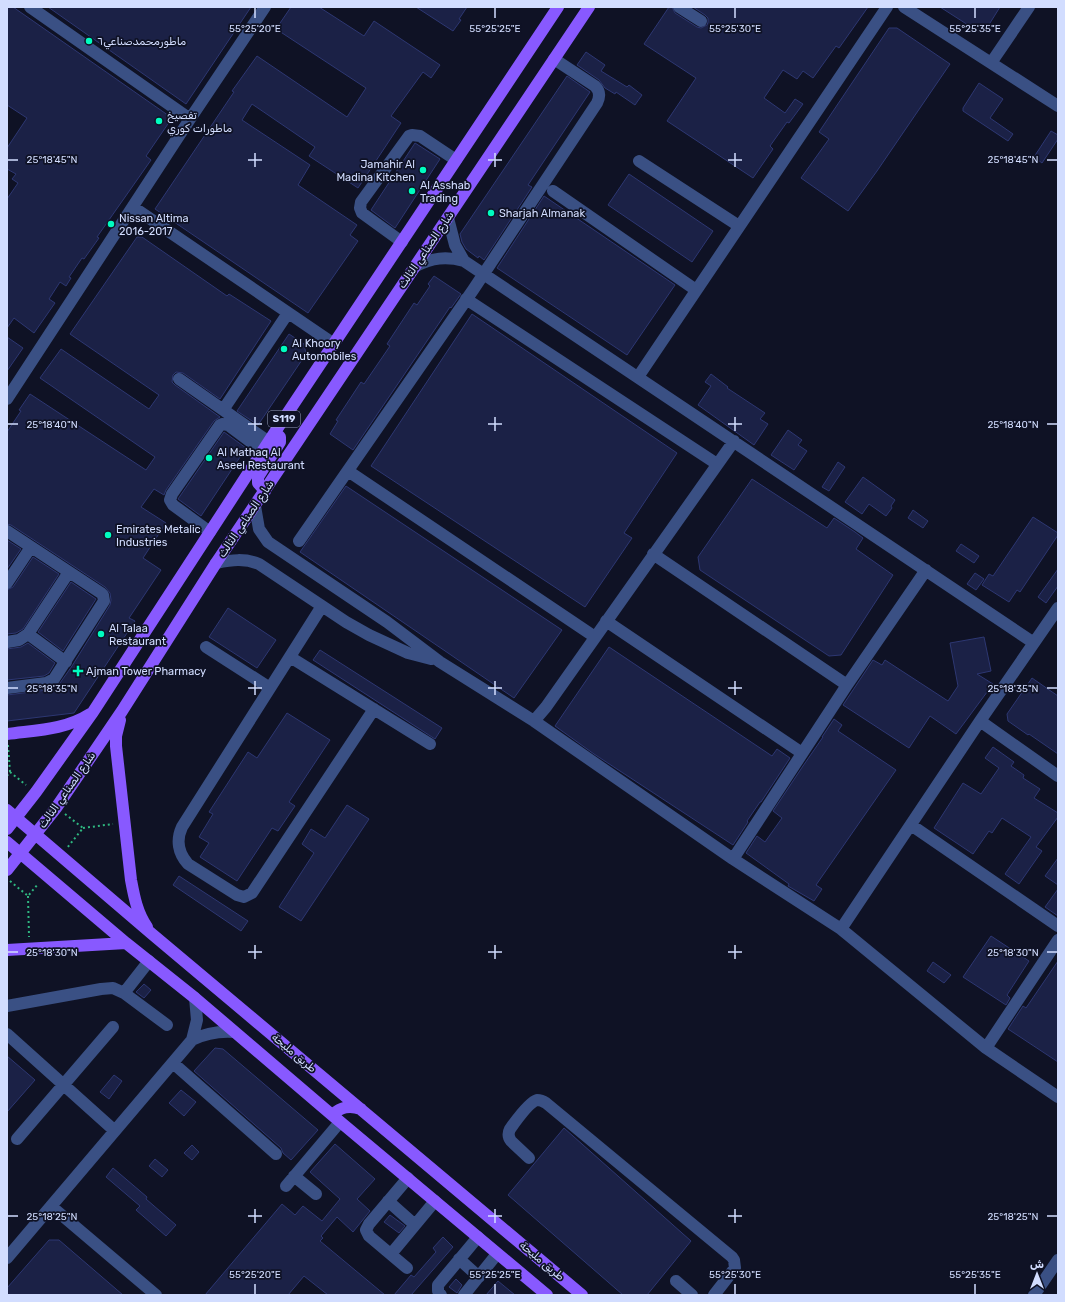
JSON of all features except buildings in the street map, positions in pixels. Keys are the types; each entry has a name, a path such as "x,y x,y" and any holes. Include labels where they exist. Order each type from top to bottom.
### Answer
{"main road":[{"name":"شارع الصناعي الثالث","path":"7,829 11,814 36,792 92,712 269,442 558,7"},
{"name":"شارع الصناعي الثالث","path":"7,870 56,808 122,711 216,563 589,7"},
{"path":"265,491 258,483 258,477 280,442 280,437 269,442"},
{"path":"122,711 117,731 116,746 133,895 144,923 152,934"},
{"path":"7,734 62,727 82,719 92,712"},
{"name":"طريق مليحة","path":"11,814 582,1295"},
{"name":"طريق مليحة","path":"7,842 126,943 195,998 336,1119 547,1295"},
{"path":"7,950 126,943"},
{"path":"336,1119 337,1111 348,1107 361,1109"}],"street":[{"path":"30,7 190,119"},
{"path":"7,399 265,7"},
{"path":"679,7 701,21"},
{"path":"638,377 887,7"},
{"path":"904,7 1058,106"},
{"path":"991,63 1029,7"},
{"path":"299,541 484,274 599,99 599,90 596,86 554,59"},
{"path":"402,242 362,213 360,208 362,202 409,136 420,136 456,160"},
{"path":"639,161 739,226"},
{"path":"554,191 696,290"},
{"path":"133,207 334,344"},
{"path":"448,218 455,245 464,261"},
{"path":"416,266 435,258 454,258 464,261 1034,643"},
{"path":"466,300 717,464"},
{"path":"223,410 288,313"},
{"path":"179,379 269,442"},
{"path":"210,532 173,505 170,500 172,494 220,425 228,425 269,442"},
{"path":"534,721 546,707 734,441"},
{"path":"348,471 595,637"},
{"path":"255,506 259,529 262,536 268,542 386,622 440,662 534,721 733,859 841,929 986,1048 1058,1097"},
{"path":"7,531 103,595 104,601 66,662 50,682 7,688"},
{"path":"7,583 31,547"},
{"path":"653,554 847,684"},
{"path":"216,563 241,560 259,564 369,635 408,653 440,662"},
{"path":"733,859 847,684 926,570"},
{"path":"7,642 19,640 28,634 69,572"},
{"path":"322,606 182,827 178,840 180,853 188,864 236,895 248,895 254,890 374,709"},
{"path":"841,929 980,721 1058,608"},
{"path":"606,621 802,753"},
{"path":"28,634 66,662"},
{"path":"206,647 270,688"},
{"path":"290,657 430,744"},
{"path":"980,721 1058,776"},
{"path":"911,825 1058,926"},
{"path":"986,1048 1058,940"},
{"path":"124,993 149,961"},
{"path":"7,1006 113,988 124,993 166,1024"},
{"path":"7,1258 192,1040 197,1020 195,998"},
{"path":"17,1139 114,1027"},
{"path":"192,1040 216,1032 234,1032"},
{"path":"7,1034 115,1131"},
{"path":"173,1064 276,1154"},
{"path":"530,1158 511,1141 509,1138 509,1132 510,1128 531,1103 540,1100 546,1103 732,1257 735,1268 714,1295"},
{"path":"286,1186 336,1119"},
{"path":"294,1176 316,1194"},
{"path":"407,1268 366,1234 366,1230 408,1178"},
{"path":"388,1201 415,1224"},
{"path":"391,1254 435,1201"},
{"path":"51,1206 156,1295"},
{"path":"441,1295 438,1291 438,1285 478,1237"},
{"path":"464,1295 498,1254"},
{"path":"459,1259 479,1277"},
{"path":"1034,1295 1058,1260"},
{"path":"676,1281 692,1295"}],"path":[{"path":"7,734 10,772"},
{"path":"83,828 124,823"},
{"path":"28,896 29,948"}],"place":[{"name":"ماطورمحمدصناعي٦","path":"89,41"},
{"name":"تفصيخ ماطورات كوري","path":"159,121"},
{"name":"Jamahir Al Madina Kitchen","path":"423,170"},
{"name":"Al Asshab Trading","path":"412,191"},
{"name":"Sharjah Almanak","path":"491,213"},
{"name":"Nissan Altima 2016-2017","path":"111,224"},
{"name":"Al Khoory Automobiles","path":"284,349"},
{"name":"Al Mathaq Al Aseel Restaurant","path":"209,458"},
{"name":"Emirates Metalic Industries","path":"108,535"},
{"name":"Al Talaa Restaurant","path":"101,634"},
{"name":"Ajman Tower Pharmacy","path":"78,671"}]}
